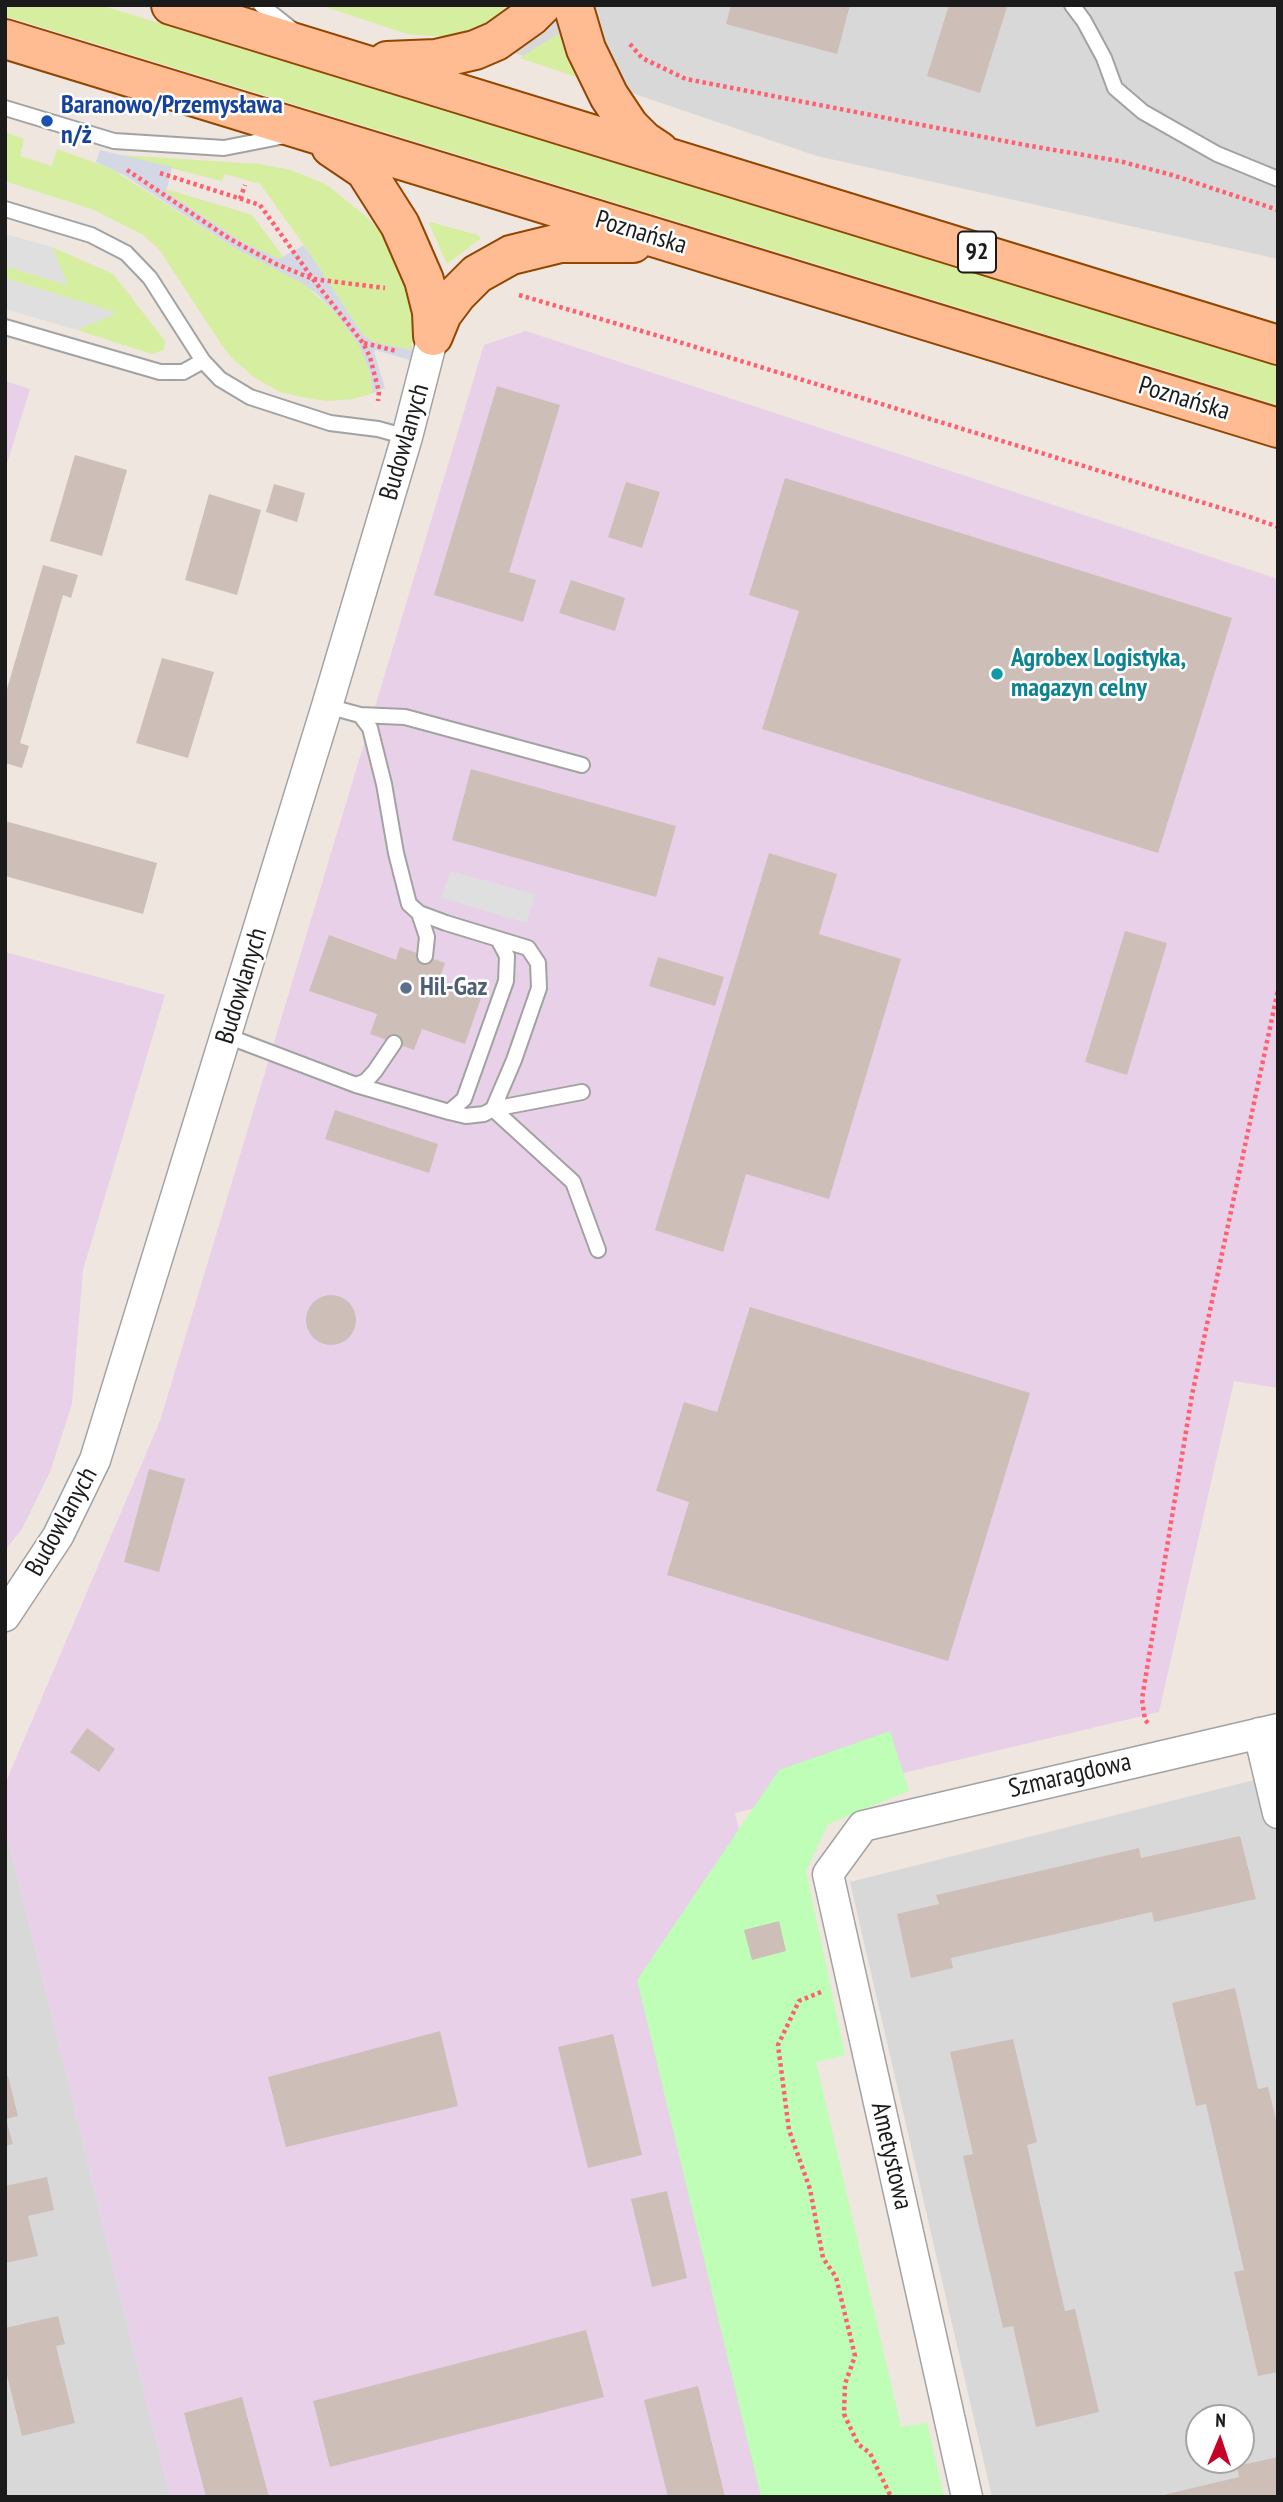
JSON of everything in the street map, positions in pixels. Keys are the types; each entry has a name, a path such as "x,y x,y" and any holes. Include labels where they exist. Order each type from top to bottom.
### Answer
{"main road":[{"name":"92","path":"171,5 1278,345"},
{"path":"326,52 400,62 449,57 496,41 542,5"},
{"path":"573,5 589,56 629,126 644,141 676,159"},
{"name":"Poznańska","path":"5,39 1268,428"},
{"path":"310,131 365,170 388,204 410,245 424,280 432,312 433,336"},
{"path":"433,336 449,303 468,282 499,261 526,250 561,243 626,242 712,255"}],"street":[{"name":"Budowlanych","path":"5,1616 58,1536 95,1460 327,706 407,438 433,336"},
{"path":"1268,1731 1278,1813"},
{"name":"Szmaragdowa","path":"863,1826 1268,1731"},
{"name":"Ametystowa","path":"863,1826 828,1874 967,2497"}],"lane":[{"path":"261,5 326,52"},
{"path":"1072,5 1099,49 1115,88 1143,112 1217,154 1278,178"},
{"path":"5,108 114,141 224,148 310,131"},
{"path":"5,209 91,235 126,253 150,278 203,361 220,379 250,397 330,423 377,429 407,438"},
{"path":"5,327 160,372 183,372 203,361"},
{"path":"327,706 360,715 405,717 582,765"},
{"path":"360,715 370,727 409,904 419,913 528,948 538,963 539,988 514,1060 493,1109"},
{"path":"419,913 427,937 425,956"},
{"path":"449,1112 464,1100 506,981 507,956 498,939"},
{"path":"227,1036 356,1086 466,1115 484,1114 493,1109 582,1092"},
{"path":"356,1086 366,1081 375,1071 394,1043"},
{"path":"493,1109 573,1182 598,1250"}],"path":[{"path":"625,39 642,58 686,79 1119,161 1172,175 1278,210"},
{"path":"122,166 230,239 276,264 313,279"},
{"path":"170,176 260,205 363,343 370,357 379,392"},
{"path":"240,199 245,185"},
{"path":"510,293 679,342 1278,527"},
{"path":"1152,1728 1145,1720 1142,1699 1192,1395 1278,990"},
{"path":"851,1980 799,2001 778,2045 789,2130 810,2189 823,2258 836,2277 855,2356 845,2384 844,2414 858,2444 870,2453 891,2497"}],"shaded area":[{"path":"373,5 1278,5 1278,259 817,156"},
{"path":"100,150 172,167 166,192 242,242 279,259 304,245 363,335 373,342 412,350 410,360 375,350 385,388 373,393 370,372 358,343 317,294 302,283 233,247 124,175 96,162"},
{"path":"5,234 52,247 68,285 5,266"},
{"path":"5,278 117,313 77,330 5,309"},
{"path":"526,331 1278,579 1278,1388 1234,1381 1159,1712 735,1813 895,2497 170,2497 5,1827 5,1784 160,1421 484,345"},
{"path":"5,381 30,389 5,470"},
{"path":"450,871 535,894 527,923 441,898"},
{"path":"5,952 165,995 83,1270 72,1404 50,1472 22,1529 5,1550"},
{"path":"1278,1774 1278,2497 992,2497 850,1882"},
{"path":"5,1827 170,2497 5,2497"}],"green space":[{"path":"5,5 100,5 1278,366 1278,405 5,16"},
{"path":"320,5 516,5 500,19 469,33 451,37 407,34"},
{"path":"558,34 577,72 576,77 520,58"},
{"path":"5,132 24,139 20,156 52,166 57,149 110,168 233,247 303,283 337,315 358,343 370,372 373,393 353,399 328,401 280,392 254,377 223,347 159,249 143,235 94,210 5,181"},
{"path":"119,155 259,164 291,170 327,185 368,218 386,239 407,285 412,309 412,350 373,342 363,335 260,184 225,174 222,181"},
{"path":"166,189 252,215 284,258 279,259 242,242 166,192"},
{"path":"430,222 478,235 481,238 447,264"},
{"path":"52,247 113,274 165,341 164,350 152,354 77,330 116,313 5,278 5,266 67,285"},
{"path":"890,1731 909,1791 828,1824 806,1871 845,2055 816,2062 901,2427 927,2423 944,2497 761,2497 637,1980 779,1770"}],"building":[{"path":"731,5 850,5 837,54 726,24"},
{"path":"949,5 1007,7 980,93 927,76"},
{"path":"497,386 560,405 509,572 536,580 523,622 434,595"},
{"path":"75,455 127,470 102,556 50,541"},
{"name":"Agrobex Logistyka, magazyn celny","path":"785,478 1232,618 1158,853 762,729 799,611 749,595"},
{"path":"626,482 660,492 642,548 608,537"},
{"path":"274,484 305,493 297,522 266,512"},
{"path":"209,494 261,510 237,595 185,580"},
{"path":"43,565 78,575 71,598 63,595 20,743 29,746 22,768 5,763 5,696"},
{"path":"571,580 625,598 615,631 559,613"},
{"path":"162,658 214,672 188,758 136,743"},
{"path":"471,769 676,826 656,897 452,840"},
{"path":"5,821 157,863 143,914 5,876"},
{"path":"769,853 837,874 819,934 901,959 829,1199 746,1174 723,1252 655,1230"},
{"path":"1125,931 1167,943 1127,1075 1085,1062"},
{"path":"329,935 396,960 400,947 445,963 438,983 481,998 465,1044 422,1029 414,1050 370,1034 377,1014 309,991"},
{"path":"658,957 724,977 715,1006 649,986"},
{"path":"335,1110 438,1144 429,1173 325,1139"},
{"path":"321,1296 341,1296 355,1310 355,1330 341,1344 321,1344 307,1330 307,1310"},
{"path":"750,1307 1030,1393 948,1661 667,1575 689,1502 656,1491 684,1402 717,1412"},
{"path":"149,1469 185,1479 159,1572 124,1562"},
{"path":"87,1728 115,1749 99,1772 70,1752"},
{"path":"1240,1836 1256,1899 1154,1922 1152,1912 951,1958 953,1968 911,1978 897,1914 939,1904 936,1895 1139,1848 1141,1858"},
{"path":"779,1921 786,1951 752,1960 744,1930"},
{"path":"1235,1988 1258,2089 1268,2087 1278,2128 1278,2372 1258,2376 1234,2272 1244,2270 1206,2104 1196,2106 1172,2003"},
{"path":"440,2031 458,2106 286,2147 268,2077"},
{"path":"613,2034 642,2155 588,2168 558,2047"},
{"path":"1013,2039 1037,2142 1027,2145 1042,2212 1065,2311 1075,2309 1099,2412 1036,2427 1013,2326 1003,2328 971,2192 963,2156 973,2154 950,2052"},
{"path":"5,2076 8,2076 18,2116 6,2119 13,2144 5,2146"},
{"path":"47,2177 54,2210 28,2216 38,2256 5,2263 5,2186"},
{"path":"667,2191 687,2278 652,2287 631,2199"},
{"path":"58,2316 65,2344 56,2346 75,2423 22,2436 5,2367 5,2328"},
{"path":"586,2330 604,2397 330,2467 313,2401"},
{"path":"698,2386 725,2497 668,2497 644,2400"},
{"path":"242,2397 269,2497 206,2497 184,2413"},
{"path":"1278,2457 1278,2497 1155,2497 1239,2477 1238,2474 1255,2474 1255,2462"}],"place":[{"name":"Baranowo/Przemysława n/ż","path":"47,121"},
{"name":"Agrobex Logistyka, magazyn celny","path":"997,674"},
{"name":"Hil-Gaz","path":"406,988"}]}
